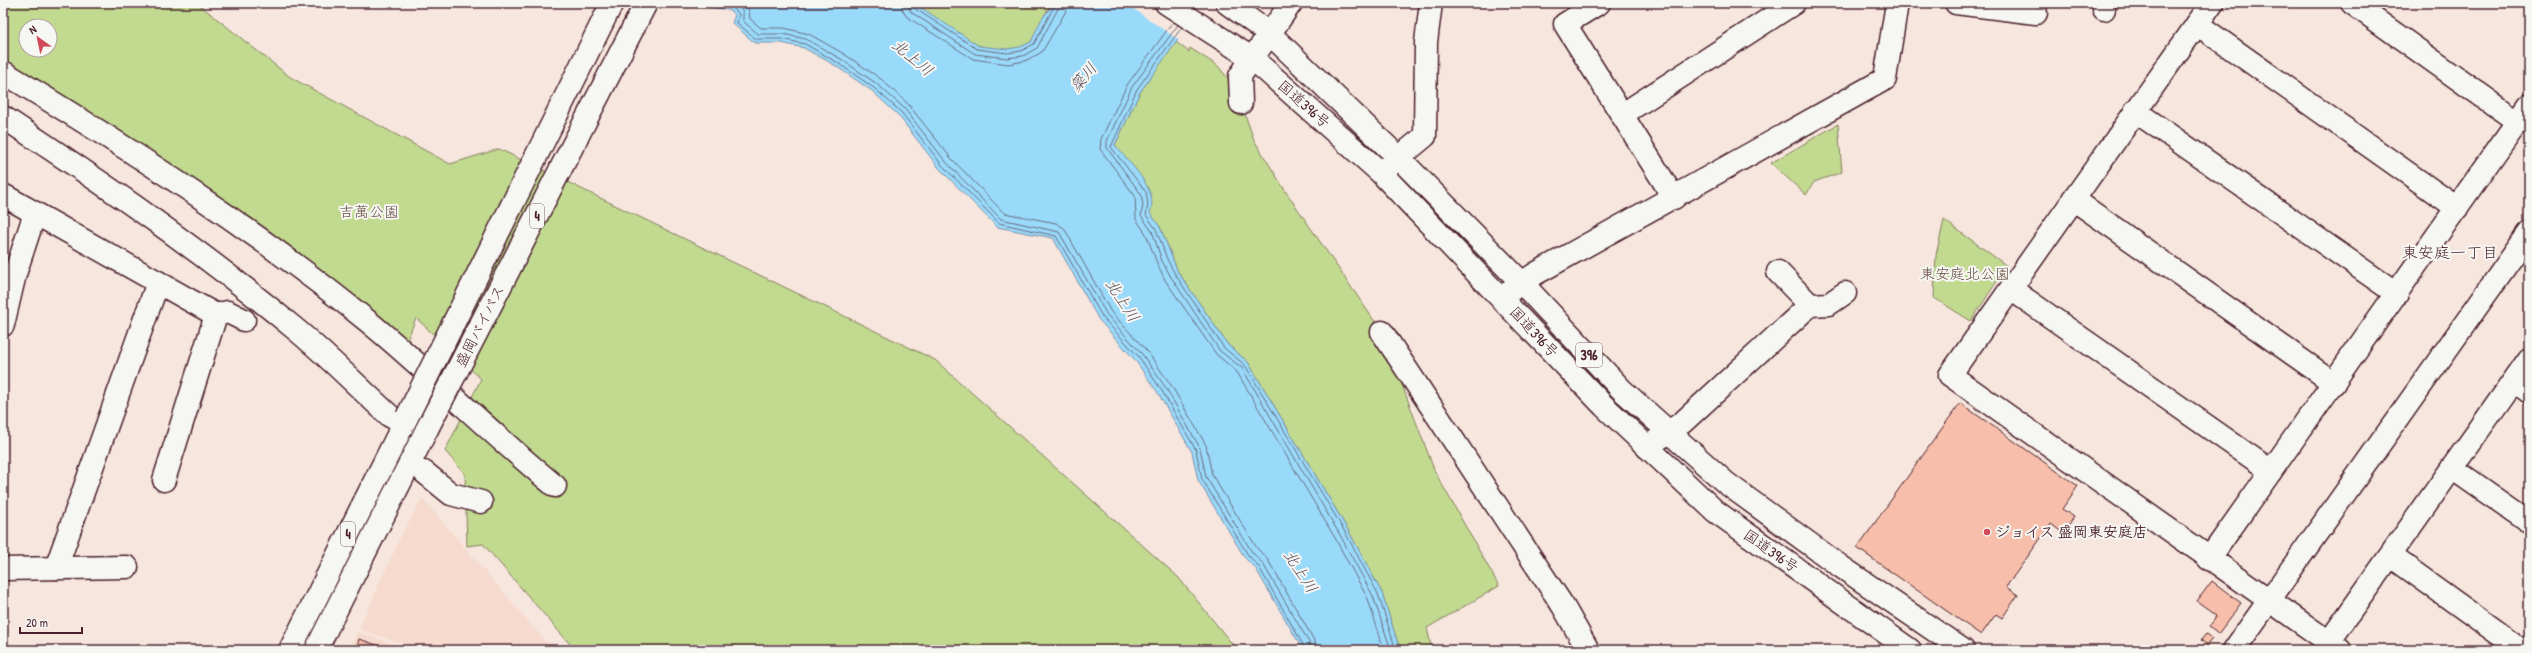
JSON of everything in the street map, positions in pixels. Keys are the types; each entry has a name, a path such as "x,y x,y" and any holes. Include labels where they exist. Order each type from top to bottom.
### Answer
{"main road":[{"name":"盛岡バイパス","path":"290,650 398,417 612,3"},
{"name":"盛岡バイパス","path":"316,650 427,429 646,3"},
{"name":"国道396号","path":"1166,3 1253,59 1382,173 1604,406 1714,511 1910,650"},
{"name":"国道396号","path":"1227,3 1270,34 1398,157 1522,283 1622,390 1726,483 1840,566 1963,650"},
{"path":"1241,103 1240,76 1291,3"},
{"path":"1382,173 1398,157 1425,136 1426,42 1431,3"},
{"path":"1599,3 1565,24 1623,114 1674,198"},
{"path":"1623,114 1794,3"},
{"path":"1501,297 1522,283 1885,79 1897,3"},
{"path":"1956,3 2036,14"},
{"path":"2212,3 1950,375 2209,560 2334,646 2391,556 2452,468 2521,386 2529,360"},
{"path":"2209,560 2398,294 2523,113 2352,3"},
{"path":"2197,24 2457,208"},
{"path":"3,72 106,134 230,217 370,324 514,452 555,486"},
{"path":"2135,111 2398,294"},
{"path":"3,117 105,185 244,287 296,329 398,417"},
{"path":"3,195 216,315 228,312 244,320"},
{"path":"2073,199 2334,383"},
{"path":"3,325 14,274 35,213"},
{"path":"2234,650 2529,233"},
{"path":"1778,272 1810,305"},
{"path":"56,568 158,282"},
{"path":"2011,289 2271,471"},
{"path":"1647,447 1670,432 1810,305 1829,304 1845,293"},
{"path":"164,480 216,315"},
{"path":"1382,332 1562,606 1588,650"},
{"path":"2452,468 2529,522"},
{"path":"424,472 451,494 481,502"},
{"path":"2391,556 2521,650"},
{"path":"3,569 127,567"}],"shaded area":[{"path":"422,498 553,650 421,650 359,629 399,540"},
{"path":"357,632 410,650 350,650"}],"green space":[{"name":"吉萬公園","path":"3,3 197,3 290,77 450,164 499,149 935,360 1178,577 1237,650 575,650 483,544 467,546 465,474 445,451 481,379 416,318 406,343 239,211 3,59"},
{"path":"914,3 1054,3 1046,12 1037,33 1031,42 1020,48 999,49 974,44"},
{"path":"1176,42 1189,52 1190,48 1218,66 1230,81 1241,103 1254,140 1286,192 1382,332 1435,472 1499,586 1427,628 1432,650 1400,650 1382,593 1348,530 1248,362 1228,345 1178,272 1160,227 1149,213 1115,145 1140,92"},
{"path":"1838,124 1842,172 1814,182 1806,195 1771,163"},
{"name":"東安庭北公園","path":"1944,220 2007,266 1971,321 1934,298 1936,255"}],"water":[{"path":"682,3 914,3 979,46 1007,49 1020,47 1031,42 1041,20 1054,3 1205,3 1140,92 1115,145 1147,186 1151,195 1152,204 1150,213 1160,227 1178,272 1228,345 1248,362 1348,530 1382,593 1400,650 1303,650 1256,569 1245,558 1198,480 1192,452 1158,393 1135,360 1099,320 1053,238 997,227 939,168 898,115 872,91 836,66 804,48 781,43 755,43 732,23 735,15 729,10"}],"pier":[{"path":"1125,3 1207,3 1180,41"}],"building":[{"path":"1960,403 2078,486 2062,509 2074,517 2063,533 2051,524 2006,587 2018,595 2002,618 1996,614 1981,635 1857,548"},
{"path":"2212,581 2241,603 2218,634 2209,627 2217,616 2197,601"},
{"path":"2206,634 2212,639 2207,645 2201,640"},
{"path":"359,639 392,650 356,650"}],"place":[{"name":"ジョイス 盛岡東安庭店","path":"1987,532"}],"district":[{"name":"東安庭一丁目","path":"2450,252"}],"water label":[{"name":"北上川","path":"913,57"},
{"name":"簗川","path":"1083,77"},
{"name":"北上川","path":"1123,300"},
{"name":"北上川","path":"1301,571"}]}
